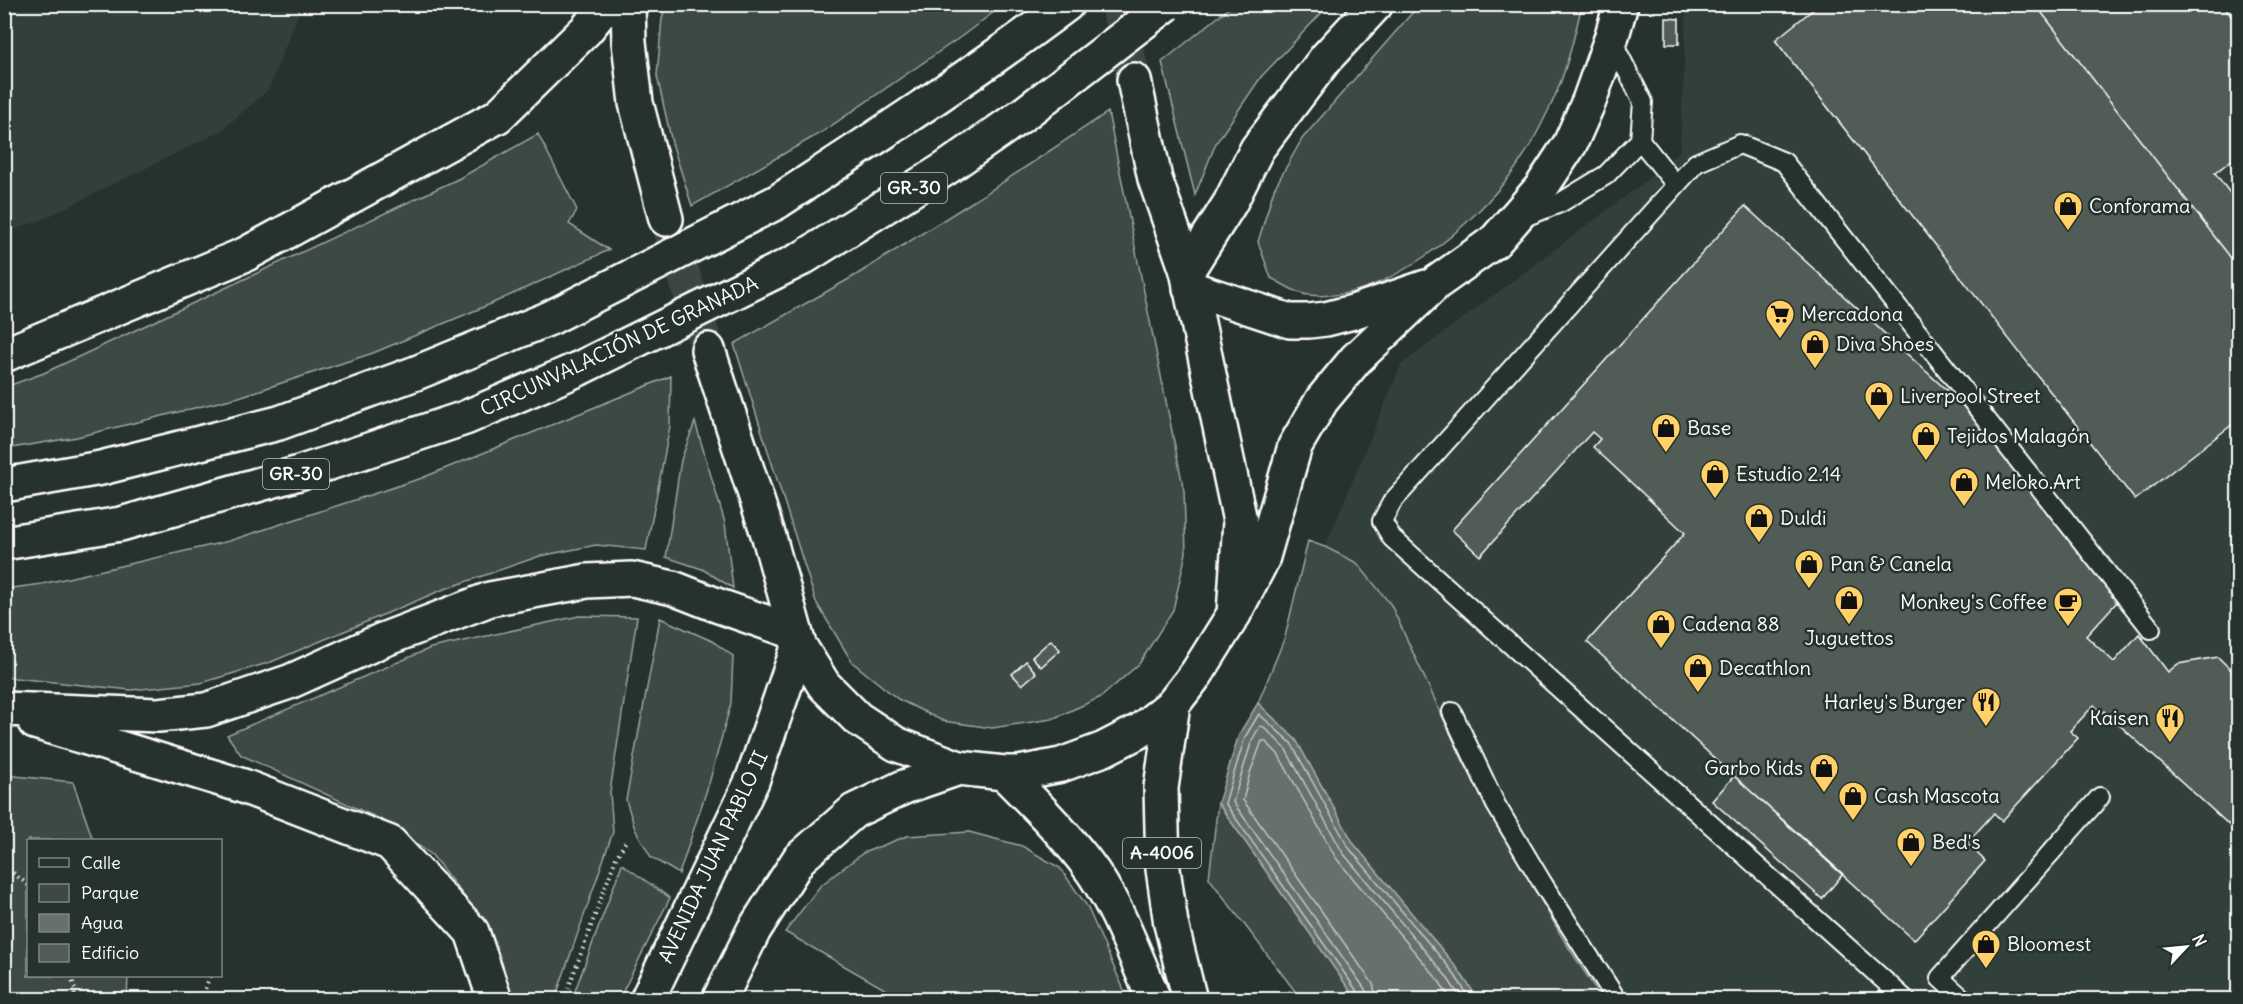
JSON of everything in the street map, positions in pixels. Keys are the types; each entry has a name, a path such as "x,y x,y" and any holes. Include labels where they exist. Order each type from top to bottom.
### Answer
{"main road":[{"path":"4,355 246,254 498,116 586,30 607,4"},
{"path":"628,4 629,42 636,103 666,219"},
{"path":"4,485 101,468 279,423 416,373 550,318 777,202 995,58 1067,4"},
{"name":"CIRCUNVALACIÓN DE GRANADA","path":"4,543 121,524 299,473 465,418 578,369 801,259 945,169 1025,113 1167,4"},
{"path":"1188,280 1257,149 1326,58 1376,4"},
{"path":"708,350 769,537 796,638 824,685 857,718 896,744 959,768 1004,774 1019,773 1060,765 1104,749 1141,730 1173,704 1197,673 1234,614 1262,560 1295,446 1322,400 1356,359 1436,283 1495,241 1541,188 1570,144 1589,101 1621,4"},
{"path":"1134,80 1155,178 1188,280 1240,521 1234,614"},
{"path":"1188,280 1290,321 1326,319 1353,312 1436,283"},
{"path":"4,710 158,716 206,710 289,682 380,641 490,599 587,581 632,579 673,588 796,638"},
{"name":"AVENIDA JUAN PABLO II","path":"647,999 752,781 796,638"},
{"name":"A-4006","path":"1173,704 1161,788 1163,869 1171,924 1190,999"},
{"path":"4,710 243,786 390,843 472,932 495,999"},
{"path":"719,999 754,930 799,859 854,811 904,787 959,768"},
{"name":"A-4006","path":"1004,774 1036,805 1085,861 1108,899 1154,999"}],"lane":[{"path":"1512,222 1560,203 1606,175 1640,140 1643,102 1611,39"},
{"path":"1640,140 1676,185"},
{"path":"1906,999 1392,538 1382,522 1392,502 1696,163 1740,144 1784,162 2151,629"},
{"path":"1452,712 1496,806 1617,999"},
{"path":"1964,999 1940,978 2100,797"}],"path":[{"path":"564,999 616,858 626,841"},
{"path":"4,865 27,884"},
{"path":"72,977 75,990 74,999"},
{"path":"201,999 209,977"}],"shaded area":[{"path":"5,4 302,5 268,90 221,131 41,220 5,233"},
{"path":"1687,5 2238,5 2238,999 1602,999 1562,937 1463,761 1391,605 1357,563 1325,547 1401,365 1642,184 1680,151"}],"green space":[{"path":"666,4 1003,5 962,36 822,132 692,206 672,143 657,76 662,18"},
{"path":"1233,5 1329,5 1261,77 1216,143 1195,195 1162,62"},
{"path":"1419,5 1582,5 1564,73 1540,127 1515,169 1475,214 1424,257 1396,274 1367,287 1337,295 1299,293 1271,278 1258,242 1274,189 1302,139"},
{"path":"1108,112 1184,491 1186,553 1173,610 1139,664 1101,697 1052,719 992,728 943,721 898,699 852,662 816,602 734,344 856,275 988,192"},
{"path":"538,134 577,210 569,224 609,250 493,303 373,353 239,397 77,437 5,449 5,387 44,373 460,178"},
{"path":"671,376 670,426 646,550 596,545 540,556 442,590 271,662 201,683 131,690 5,677 5,589 42,584 229,541 422,478"},
{"path":"695,422 725,523 733,588 702,569 666,557 681,460"},
{"path":"1308,541 1357,563 1391,605 1463,761 1562,937 1602,999 1478,999 1457,968 1354,844 1296,740 1258,703 1285,637"},
{"path":"579,616 637,617 610,792 613,832 555,999 511,999 502,963 470,904 432,855 384,821 241,755 227,735 431,648"},
{"path":"660,618 712,641 733,656 731,703 710,780 679,874 651,857 635,829 626,800"},
{"path":"5,775 73,782 93,839 27,839 27,977 128,977 127,999 5,999"},
{"path":"1218,803 1356,999 1301,999 1209,878"},
{"path":"969,832 1022,846 1060,868 1087,906 1128,999 962,1000 951,997 895,995 785,932 820,886 863,853 907,836"},
{"path":"622,864 670,898 619,999 572,999"}],"water":[{"path":"1258,703 1296,740 1354,844 1457,968 1478,999 1356,999 1218,803 1239,734"}],"building":[{"name":"Conforama","path":"1820,4 2035,4 2238,267 2238,420 2135,500 1775,40"},
{"path":"2035,4 2222,4 2238,25 2238,155 2215,173 2238,204 2238,267"},
{"path":"1666,18 1679,19 1679,44 1666,44"},
{"path":"1745,206 1975,416 2117,602 2086,636 2114,662 2139,634 2168,672 2178,664 2218,657 2232,671 2238,664 2238,833 2104,711 2102,713 2094,705 2070,731 2078,738 2002,821 1994,813 1967,843 1985,861 1914,940 1587,642 1685,533 1593,447 1600,439 1592,432 1480,556 1452,530"},
{"path":"1051,640 1060,650 1041,667 1032,657"},
{"path":"1026,661 1036,673 1022,685 1012,674"},
{"path":"1734,776 1843,874 1822,899 1712,801"}],"tunnel":[{"path":"1117,4 1134,80"},
{"path":"666,219 708,350"}],"place":[{"name":"Conforama","path":"2068,232"},
{"name":"Mercadona","path":"1780,340"},
{"name":"Diva Shoes","path":"1815,370"},
{"name":"Liverpool Street","path":"1879,422"},
{"name":"Base","path":"1666,454"},
{"name":"Tejidos Malagón","path":"1926,462"},
{"name":"Estudio 2.14","path":"1715,500"},
{"name":"Meloko.Art","path":"1964,508"},
{"name":"Duldi","path":"1759,544"},
{"name":"Pan & Canela","path":"1809,590"},
{"name":"Juguettos","path":"1849,626"},
{"name":"Monkey's Coffee","path":"2068,628"},
{"name":"Cadena 88","path":"1661,650"},
{"name":"Decathlon","path":"1698,694"},
{"name":"Harley's Burger","path":"1986,728"},
{"name":"Kaisen","path":"2170,744"},
{"name":"Garbo Kids","path":"1824,794"},
{"name":"Cash Mascota","path":"1853,822"},
{"name":"Bed's","path":"1911,868"},
{"name":"Bloomest","path":"1986,970"}]}
